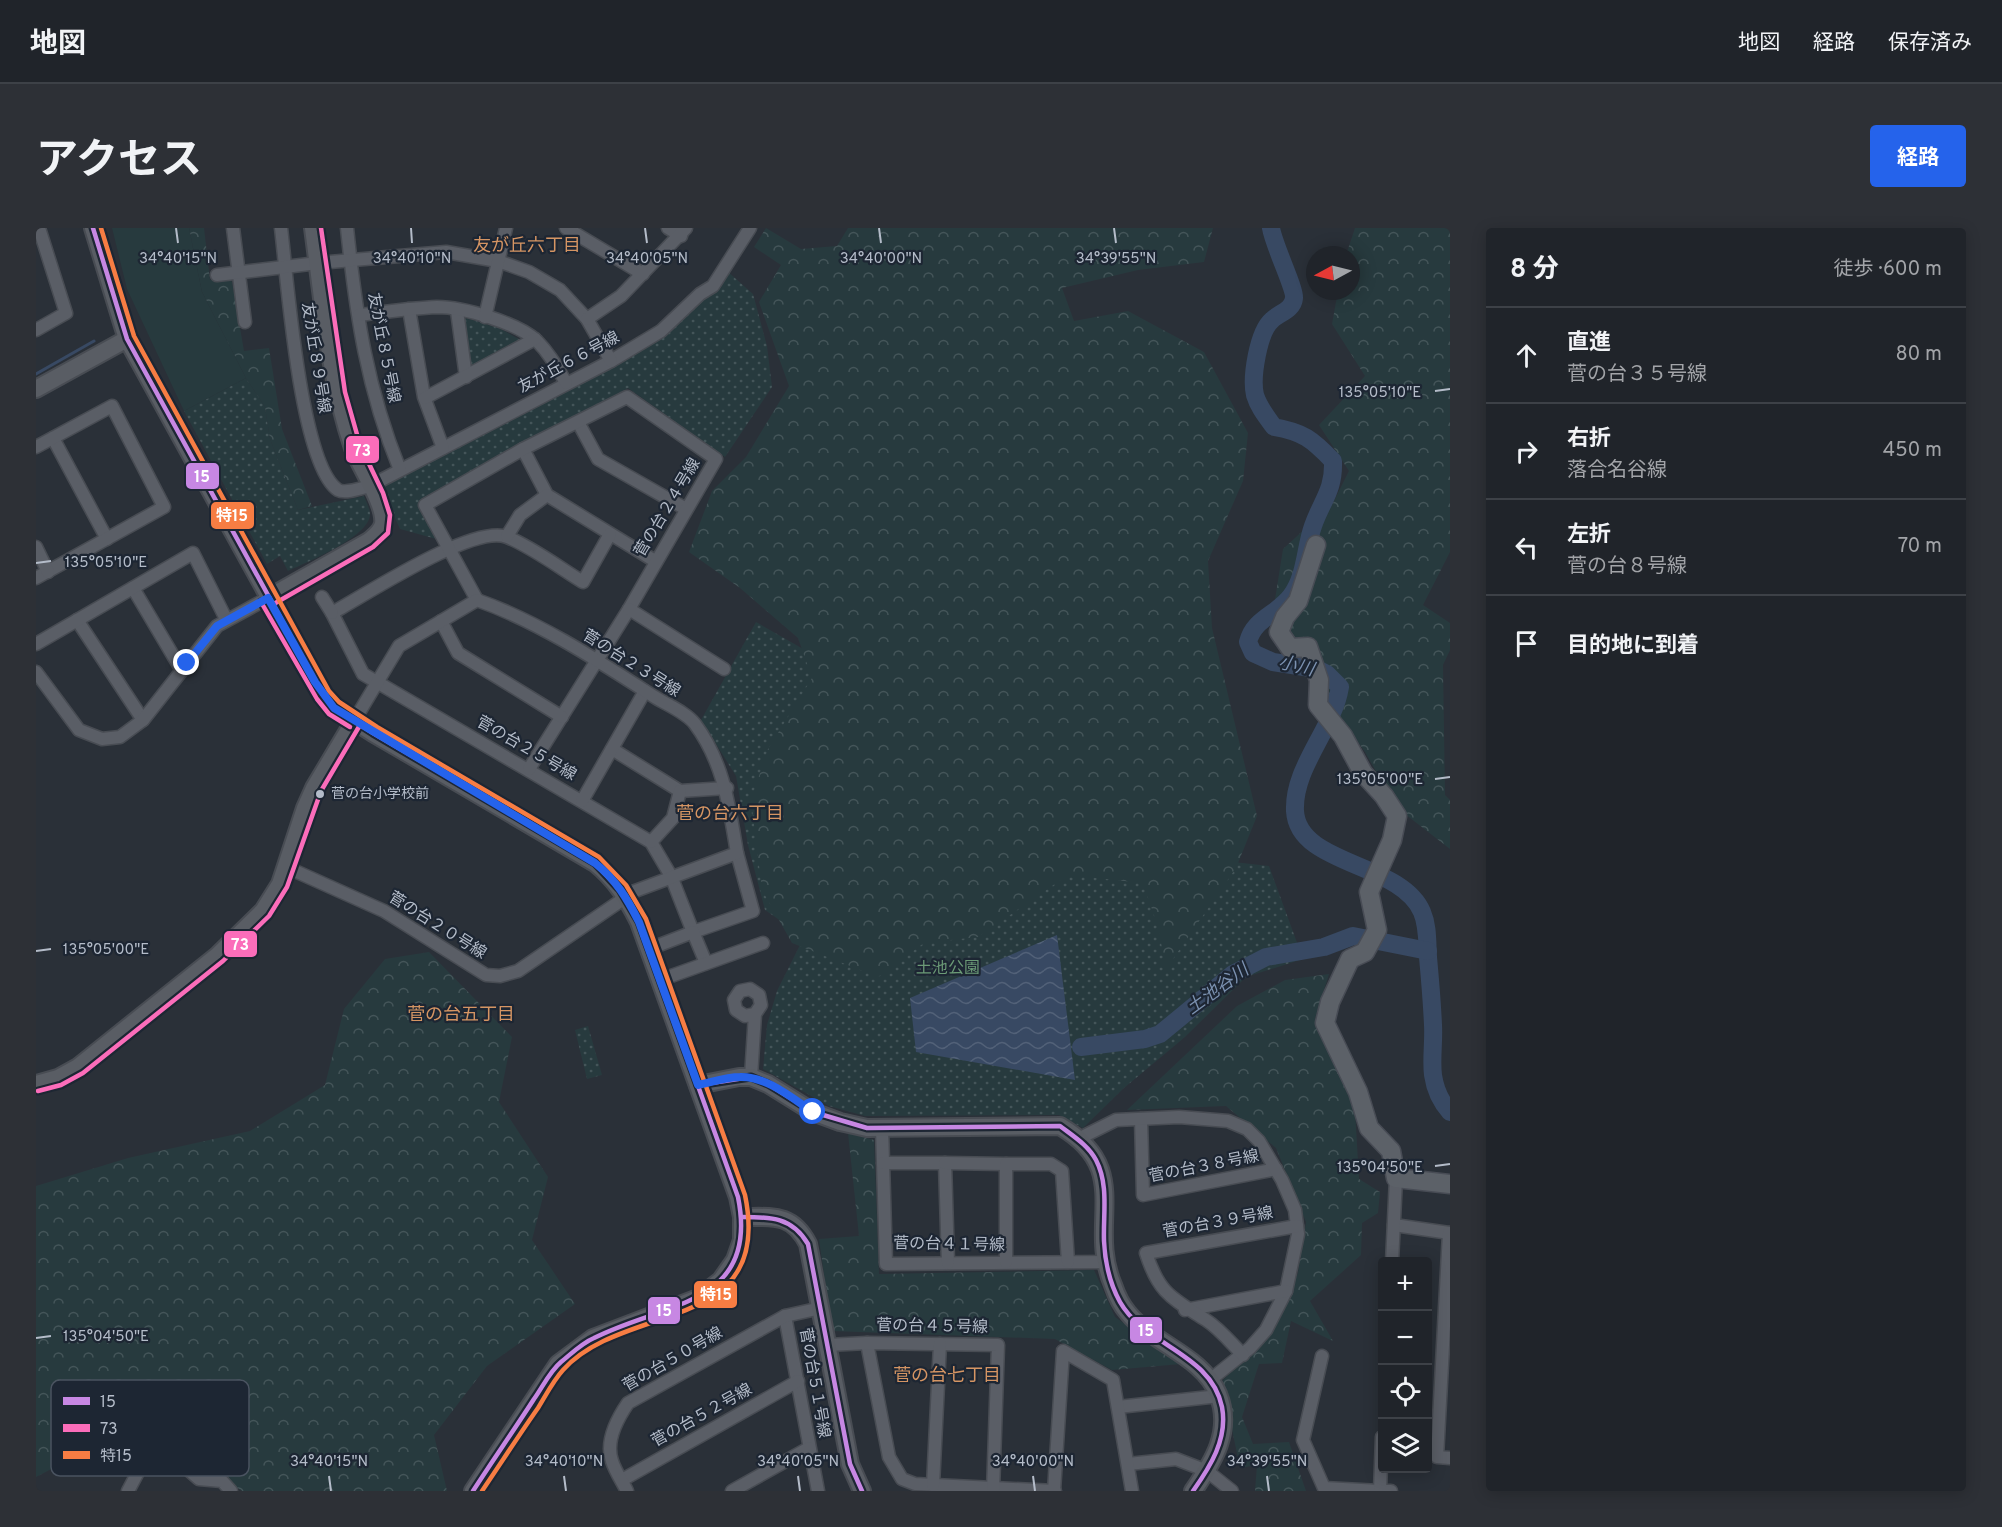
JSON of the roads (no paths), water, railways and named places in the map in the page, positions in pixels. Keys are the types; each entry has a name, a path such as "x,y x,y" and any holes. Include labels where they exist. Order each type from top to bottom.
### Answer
{"main road":[{"path":"1316,545 1298,601 1285,616 1279,632 1290,648 1308,647 1315,668 1318,705 1363,773 1384,796 1397,816 1392,840 1369,892 1377,930 1365,952 1350,960 1330,1002 1325,1023 1355,1083 1370,1128 1391,1151 1396,1178 1450,1184"}],"street":[{"path":"36,330 66,313 39,228"},
{"path":"93,228 128,339 323,695 334,708 354,721 595,863 615,880 627,897 649,950 738,1197 742,1217 742,1240 735,1260 721,1280 698,1298 592,1338 558,1364 473,1491"},
{"path":"233,228 245,322"},
{"name":"友が丘８９号線","path":"281,228 302,395 320,459 338,490 370,486"},
{"path":"36,672 74,725 90,736 109,739 120,737 131,732 143,720 204,640 226,620 369,541 380,531 383,516 345,425 336,389 313,228"},
{"name":"友が丘８５号線","path":"347,228 367,371 381,423 400,470"},
{"path":"485,317 506,228"},
{"path":"566,228 643,274"},
{"path":"587,319 621,296 683,232 668,228"},
{"name":"友が丘６６号線","path":"370,486 611,361 661,331 700,294 713,286 750,228"},
{"path":"217,275 318,262 446,252 498,261 529,272 560,290 587,319 611,361"},
{"path":"359,315 440,307 485,317 512,326 535,339 554,362 566,383"},
{"path":"409,309 425,398 443,448"},
{"path":"457,311 466,377"},
{"path":"36,389 128,339"},
{"path":"425,398 535,339"},
{"name":"菅の台２４号線","path":"477,600 425,505 523,449 627,397 716,459 629,609 529,769"},
{"path":"36,447 112,406 164,507 36,578"},
{"path":"578,422 597,459 686,508"},
{"path":"53,438 107,539"},
{"path":"523,449 547,495 655,561"},
{"path":"507,536 520,515 547,495"},
{"path":"333,614 449,548 488,535 507,536 583,582 610,534"},
{"path":"36,547 48,572"},
{"path":"36,644 193,553 226,620"},
{"path":"133,588 181,669"},
{"name":"菅の台２５号線","path":"322,597 363,674 651,842 671,876 706,963"},
{"path":"36,1084 58,1078 78,1067 218,955 263,911 280,884 305,808 376,682 399,646 477,600"},
{"name":"菅の台２３号線","path":"477,600 507,611 597,661 693,722 718,762 727,788 737,853"},
{"path":"629,609 724,669"},
{"path":"77,620 143,720"},
{"path":"441,621 458,653 562,717"},
{"path":"582,801 645,691"},
{"path":"612,749 680,791 727,788"},
{"path":"651,842 673,818 680,791"},
{"path":"627,897 671,876 737,853 753,911 649,950"},
{"name":"菅の台２０号線","path":"286,867 384,911 486,975 500,976 518,971 627,897"},
{"path":"660,980 763,943"},
{"path":"751,1077 755,1014"},
{"path":"698,1085 738,1077 751,1077 768,1084 813,1112 840,1122 882,1128 1060,1126 1080,1138 1096,1159 1103,1179 1104,1237 1111,1282 1128,1313 1154,1336 1204,1372 1219,1396 1222,1433 1207,1471 1193,1491"},
{"path":"1080,1138 1116,1120 1179,1117 1228,1120 1247,1128 1259,1141 1276,1169 1295,1210 1297,1226 1295,1257 1286,1291 1266,1330 1243,1355 1210,1380"},
{"name":"菅の台３８号線","path":"1141,1119 1143,1196 1276,1169"},
{"name":"菅の台４１号線","path":"882,1128 886,1264 1107,1262"},
{"path":"883,1163 1052,1164 1062,1171 1068,1262"},
{"path":"945,1163 948,1263"},
{"path":"1005,1164 1006,1262"},
{"path":"1392,1257 1396,1178"},
{"path":"742,1217 781,1217 802,1232 808,1244 850,1464 862,1491"},
{"path":"1394,1225 1449,1233 1437,1457 1450,1458"},
{"name":"菅の台３９号線","path":"1243,1355 1206,1320 1185,1310 1169,1296 1153,1275 1146,1253 1297,1226"},
{"path":"1185,1310 1286,1291"},
{"name":"菅の台５０号線","path":"625,1486 611,1460 611,1442 615,1422 628,1403 785,1316 821,1308"},
{"name":"菅の台５１号線","path":"785,1316 818,1491"},
{"path":"867,1342 889,1457 893,1469 902,1479 915,1484 993,1490 1055,1491 1063,1351 1110,1377 1118,1407 1132,1491"},
{"name":"菅の台４５号線","path":"828,1345 867,1342 998,1345 993,1490"},
{"path":"933,1485 940,1344"},
{"path":"1322,1356 1303,1440 1323,1488 1390,1491"},
{"name":"菅の台５２号線","path":"625,1486 798,1382"},
{"path":"1118,1407 1219,1396"},
{"path":"732,1491 809,1448"},
{"path":"1128,1464 1176,1459 1207,1471 1232,1491"},
{"path":"1380,1491 1381,1473"},
{"path":"128,1491 136,1476"},
{"path":"196,1476 199,1479 222,1481 231,1491"}],"water":[{"path":"1057,935 1075,1080 916,1052 910,998"}],"waterway":[{"name":"小川","path":"1271,228 1294,298 1291,306 1272,320 1263,334 1255,367 1255,395 1274,427 1300,434 1313,442 1333,461 1333,471 1332,480 1310,535 1300,580 1291,596 1255,627 1248,642 1253,653 1273,662 1317,669 1327,674 1340,687 1330,718 1300,779 1295,811 1300,829 1313,843 1331,854 1394,883 1411,896 1422,912 1426,928 1432,999 1433,1075 1439,1095 1450,1112"},
{"path":"36,374 94,341"},
{"name":"土池谷川","path":"1081,1047 1145,1039 1160,1034 1233,974 1266,957 1324,947 1353,936 1428,951"}],"place":[{"name":"菅の台小学校前","path":"320,794"}],"district":[{"name":"友が丘六丁目","path":"527,246"},
{"name":"菅の台六丁目","path":"730,814"},
{"name":"菅の台五丁目","path":"461,1015"},
{"name":"菅の台七丁目","path":"947,1376"}],"park label":[{"name":"土池公園","path":"948,969"}]}
